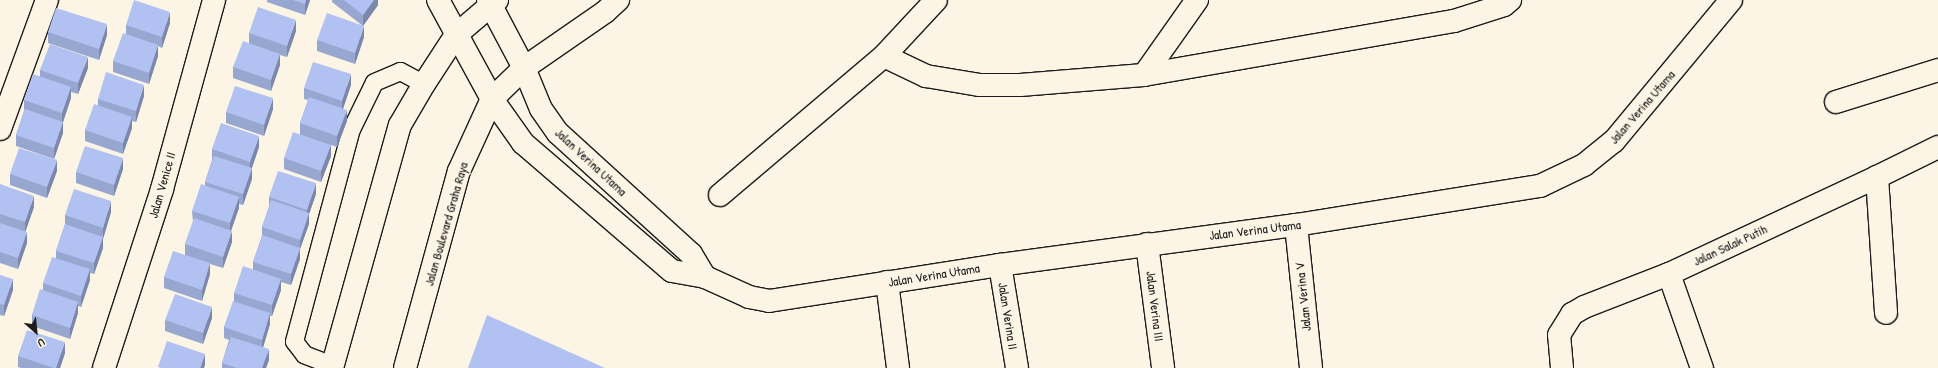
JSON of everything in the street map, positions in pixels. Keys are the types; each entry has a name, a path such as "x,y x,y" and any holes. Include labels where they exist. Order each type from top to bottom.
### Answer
{"street":[{"path":"0,129 47,0"},
{"name":"Jalan Venice II","path":"104,368 162,189 214,0"},
{"name":"Jalan Verina Utama","path":"438,0 492,99 523,142 641,246 672,271 705,277 749,297 769,301 1000,264 1296,225 1540,186 1584,166 1614,141 1731,0"},
{"name":"Jalan Boulevard Graha Raya","path":"405,368 459,171 492,99 524,68 605,12 618,0"},
{"path":"720,195 884,56 936,0"},
{"path":"1144,76 1197,0"},
{"path":"884,56 926,76 980,85 1020,85 1144,76 1454,21 1504,5 1510,0"},
{"path":"332,367 400,125 424,84 456,35 492,1"},
{"name":"Jalan Verina Utama","path":"492,1 524,68 540,109 558,133 691,254 705,277"},
{"path":"1836,102 1938,70"},
{"name":"Jalan Salak Putih","path":"1562,368 1559,335 1572,314 1584,307 1669,274 1938,147"},
{"path":"1877,177 1886,313"},
{"name":"Jalan Verina V","path":"1296,225 1311,368"},
{"path":"641,246 660,226"},
{"name":"Jalan Verina III","path":"1147,244 1163,368"},
{"name":"Jalan Verina II","path":"1000,264 1017,368"},
{"path":"1669,274 1702,368"},
{"path":"887,282 898,368"}],"lane":[{"path":"332,367 304,354 294,341 351,130 374,82 400,71 424,84"}],"building":[{"path":"134,0 170,12 162,37 126,25"},
{"path":"293,0 306,0 305,4"},
{"path":"344,0 374,0 363,15"},
{"path":"258,7 296,20 287,46 249,33"},
{"path":"56,8 107,24 99,49 48,32"},
{"path":"327,13 364,26 355,53 317,40"},
{"path":"123,33 158,45 149,73 113,61"},
{"path":"243,41 280,54 271,80 233,67"},
{"path":"50,44 88,57 78,83 40,70"},
{"path":"313,62 351,74 342,101 304,88"},
{"path":"106,72 144,85 136,111 98,99"},
{"path":"33,74 71,87 62,113 24,100"},
{"path":"235,86 273,98 264,125 226,112"},
{"path":"309,97 347,110 337,136 300,123"},
{"path":"94,104 132,117 123,143 85,130"},
{"path":"25,109 63,122 54,148 16,135"},
{"path":"221,123 259,136 250,162 212,149"},
{"path":"293,132 331,145 321,171 284,158"},
{"path":"85,146 123,158 114,185 76,172"},
{"path":"19,148 57,160 47,187 10,174"},
{"path":"214,156 252,168 243,194 205,182"},
{"path":"278,171 316,183 307,210 269,197"},
{"path":"0,184 34,196 25,222 0,214"},
{"path":"201,184 239,197 230,223 192,211"},
{"path":"74,189 111,201 103,228 65,215"},
{"path":"271,200 309,213 300,240 262,227"},
{"path":"194,218 232,231 223,257 185,244"},
{"path":"0,223 27,232 18,258 0,252"},
{"path":"65,224 103,237 94,263 56,251"},
{"path":"262,235 300,248 291,274 253,262"},
{"path":"173,251 210,263 202,290 164,277"},
{"path":"52,257 90,269 81,296 43,283"},
{"path":"243,266 281,279 272,305 234,293"},
{"path":"0,275 13,279 4,305 0,304"},
{"path":"40,289 78,302 70,328 32,315"},
{"path":"175,294 212,307 203,333 165,320"},
{"path":"233,301 270,313 262,340 224,327"},
{"path":"487,315 605,368 468,368"},
{"path":"27,330 65,342 56,368 18,356"},
{"path":"231,337 269,349 262,368 237,368 222,363"},
{"path":"167,341 205,354 200,368 158,367"}]}
